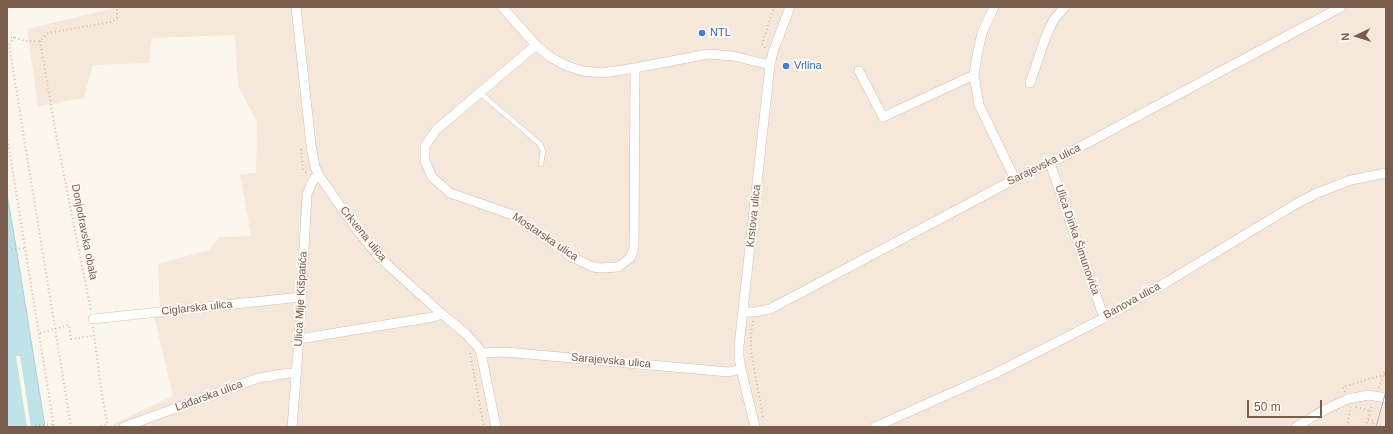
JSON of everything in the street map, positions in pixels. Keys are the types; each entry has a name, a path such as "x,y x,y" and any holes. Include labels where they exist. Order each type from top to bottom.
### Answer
{"street":[{"name":"Crkvena ulica","path":"296,7 311,145 314,163 318,174 357,230 379,257 473,341 481,353 496,427"},
{"path":"502,7 536,45 550,57 567,66 583,71 603,73 708,54 733,56 770,65"},
{"name":"Krstova ulica","path":"755,427 741,369 739,346 744,312 770,65 773,52 790,7"},
{"path":"994,7 982,33 974,75 979,105 1015,179"},
{"path":"1030,83 1046,36 1054,18 1065,7"},
{"name":"Sarajevska ulica","path":"744,312 755,312 770,309 1015,179 1050,163 1341,7"},
{"name":"Mostarska ulica","path":"536,45 436,130 425,146 425,161 432,177 450,193 513,215 572,257 592,266 610,268 618,267 630,258 634,248 635,68"},
{"path":"859,71 883,117 974,75"},
{"name":"Ulica Dinka Šimunovića","path":"1050,163 1104,318"},
{"name":"Banova ulica","path":"875,427 996,373 1104,318 1317,193 1351,180 1386,173"},
{"name":"Ulica Mije Kišpatića","path":"292,427 299,338 307,194 312,182 318,174"},
{"name":"Ciglarska ulica","path":"93,320 301,297"},
{"path":"299,338 433,318 442,314"},
{"name":"Sarajevska ulica","path":"481,353 505,352 729,372 741,369"},
{"name":"Lađarska ulica","path":"124,427 258,378 289,373 296,374"},
{"path":"1296,427 1326,409 1348,399 1368,395 1386,398"}],"lane":[{"path":"480,93 540,144 543,151 541,164"}],"path":[{"path":"7,38 14,37 25,41 40,41 48,33 111,22 117,18 117,7"},
{"path":"14,37 9,45 71,427"},
{"name":"Donjodravska obala","path":"40,41 57,140 93,320 93,336 108,427"},
{"path":"7,136 54,426 31,426"},
{"path":"301,146 303,169 312,182"},
{"path":"7,250 25,248"},
{"path":"755,312 751,333 751,352 764,420"},
{"path":"40,334 69,325 71,339 93,336"},
{"path":"469,350 484,427"},
{"path":"1348,399 1343,387 1386,374"},
{"path":"1346,427 1351,406 1371,411"},
{"path":"1366,427 1368,420 1374,422 1372,427"},
{"path":"97,427 107,424"}],"shaded area":[{"path":"110,7 1386,7 1386,427 113,427 113,424 173,396 153,311 160,308 158,264 209,250 219,237 251,236 240,174 256,173 257,122 238,86 235,35 152,38 149,63 93,65 84,98 38,106 27,29 110,9"}],"water":[{"path":"7,194 16,247 45,427 7,427"}],"pier":[{"path":"16,356 20,356 31,427 27,427"}],"tram line":[{"path":"1376,427 1386,391"}],"place":[{"name":"NTL","path":"702,33"},
{"name":"Vrlina","path":"786,66"}]}
